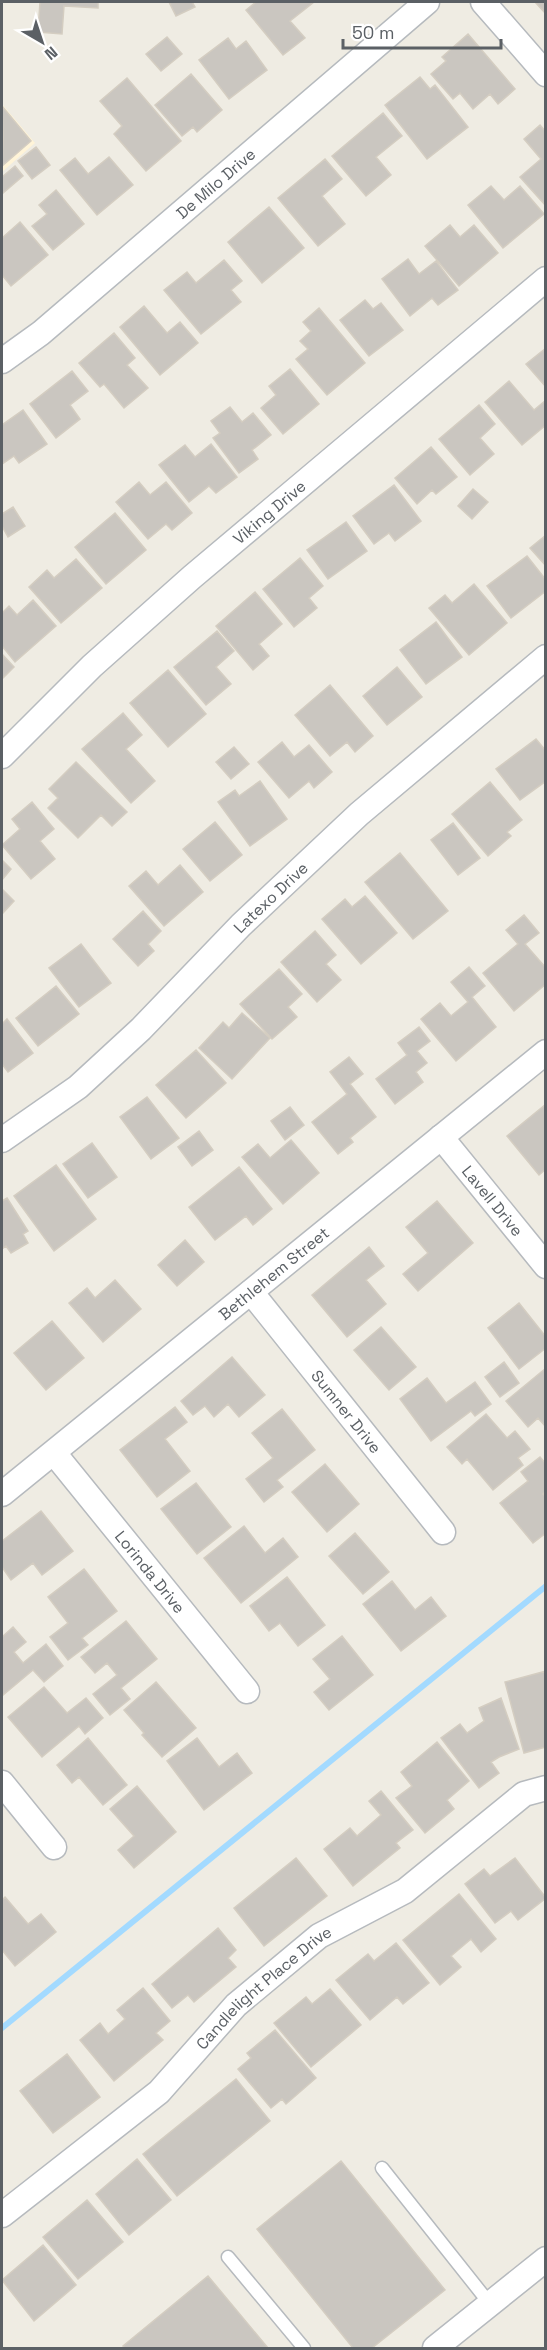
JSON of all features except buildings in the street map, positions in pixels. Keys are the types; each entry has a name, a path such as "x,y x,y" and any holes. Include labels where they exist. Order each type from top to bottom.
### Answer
{"street":[{"name":"De Milo Drive","path":"2,361 41,333 426,2"},
{"path":"483,2 546,74"},
{"name":"Viking Drive","path":"2,756 92,666 192,577 546,279"},
{"name":"Latexo Drive","path":"2,1140 78,1087 141,1029 242,925 359,814 546,657"},
{"name":"Bethlehem Street","path":"2,1494 546,1052"},
{"name":"Lavell Drive","path":"441,1137 546,1266"},
{"name":"Sumner Drive","path":"251,1292 443,1532"},
{"name":"Lorinda Drive","path":"54,1453 247,1691"},
{"path":"2,1783 54,1847"},
{"name":"Candlelight Place Drive","path":"2,2215 159,2092 236,2005 319,1936 405,1891 525,1794 546,1788"},
{"path":"435,2349 546,2259"}],"lane":[{"path":"382,2168 490,2304"},
{"path":"228,2257 304,2349"}],"shaded area":[{"path":"2,104 35,143 2,172"}],"waterway":[{"path":"2,2028 546,1586"}]}
